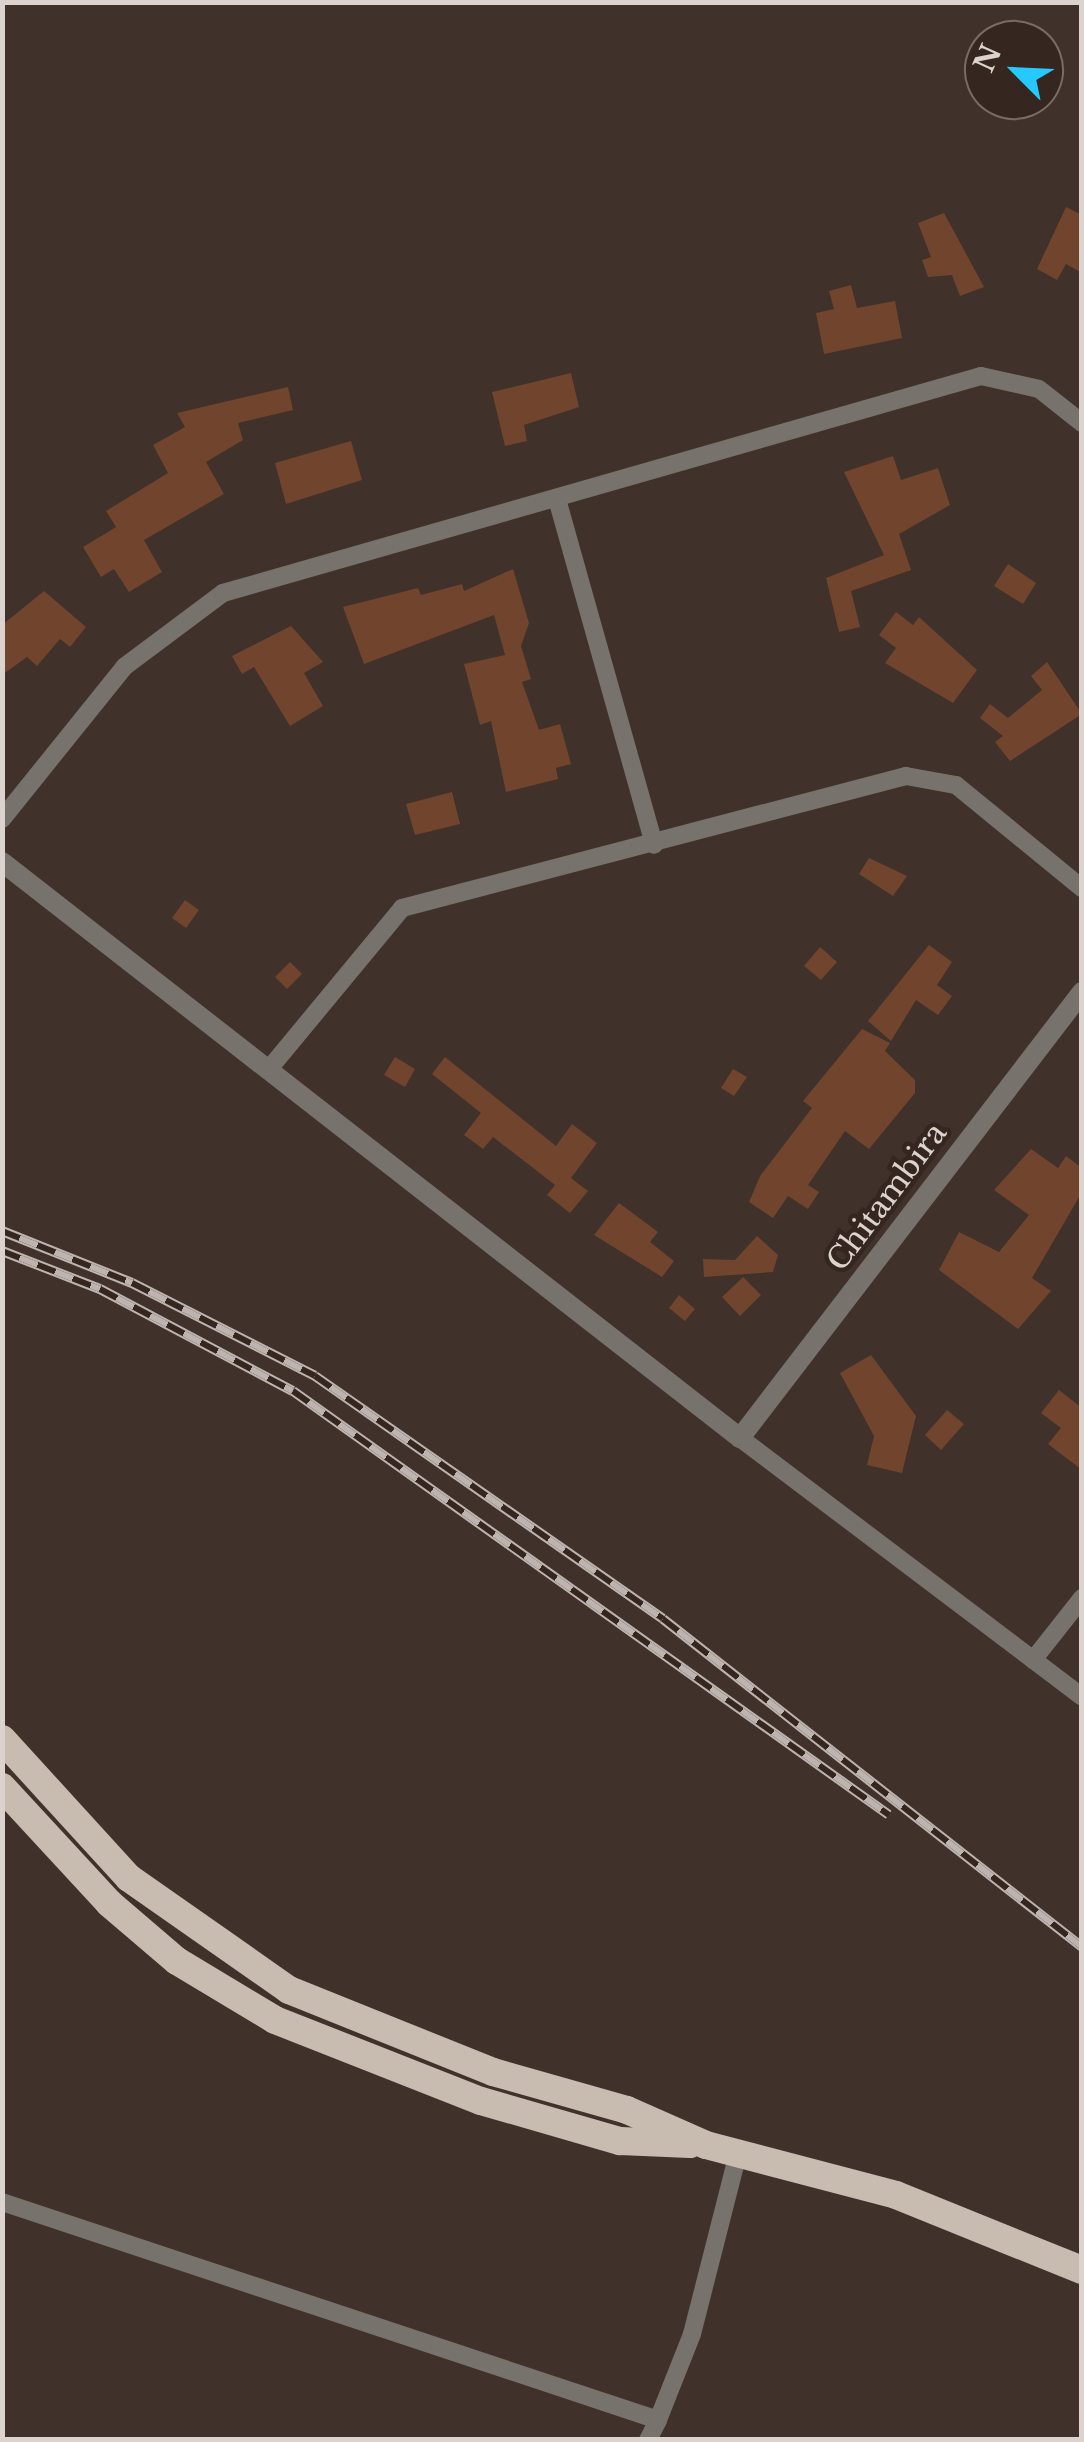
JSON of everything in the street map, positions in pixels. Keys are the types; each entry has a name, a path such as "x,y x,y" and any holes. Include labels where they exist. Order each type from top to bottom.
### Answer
{"highway":[{"path":"2,1739 130,1878 290,1990 706,2145 896,2196 1082,2270"},
{"path":"2,1788 108,1904 176,1961 274,2020 481,2102 620,2141 706,2145"}],"street":[{"path":"2,820 124,667 223,594 981,376 1039,389 1082,424"},
{"path":"557,499 654,845"},
{"path":"269,1069 402,908 920,773 956,785 1082,888"},
{"path":"2,862 740,1438 1082,1697"},
{"name":"Chitambira","path":"740,1438 1082,992"},
{"path":"1034,1660 1082,1598"},
{"path":"648,2440 692,2334 738,2154"},
{"path":"2,2202 658,2420"}],"building":[{"path":"1066,207 1082,215 1082,273 1066,264 1057,280 1037,269"},
{"path":"944,213 984,287 960,296 952,275 928,277 922,260 931,257 918,223"},
{"path":"851,285 857,308 895,301 902,338 824,354 816,313 834,309 829,291"},
{"path":"571,373 579,407 524,425 527,441 505,446 492,392"},
{"path":"288,387 293,410 238,423 243,440 206,462 224,494 144,540 162,572 129,592 114,569 101,577 83,547 116,527 106,511 168,473 153,445 185,427 177,413"},
{"path":"351,441 362,480 286,504 275,463"},
{"path":"893,456 901,480 938,468 950,505 899,534 911,570 851,591 860,627 839,632 826,578 884,555 844,472"},
{"path":"1008,564 1036,583 1023,604 994,586"},
{"path":"513,569 529,623 521,646 531,679 522,682 539,730 560,724 571,764 556,768 558,779 506,792 491,721 480,725 464,664 505,655 494,615 364,664 343,607 418,588 421,595 462,584 464,591"},
{"path":"44,591 86,627 70,647 60,639 37,666 27,657 2,675 2,625"},
{"path":"896,612 913,625 919,617 977,670 953,703 885,663 896,648 879,635"},
{"path":"291,626 323,662 304,673 323,706 290,726 254,667 242,674 232,656"},
{"path":"1047,662 1082,714 1010,761 995,742 1003,736 980,718 990,704 1008,718 1042,690 1031,676"},
{"path":"452,792 460,824 415,835 406,804"},
{"path":"869,858 907,876 893,896 859,874"},
{"path":"185,900 199,910 186,928 172,918"},
{"path":"929,945 952,962 937,985 952,996 938,1015 916,1000 891,1041 868,1021"},
{"path":"820,947 837,962 821,980 804,966"},
{"path":"290,962 302,974 287,989 275,977"},
{"path":"862,1029 890,1043 885,1051 915,1080 915,1093 869,1149 845,1131 808,1185 819,1192 808,1209 788,1196 773,1218 749,1202 760,1176 812,1108 803,1101"},
{"path":"395,1057 415,1069 405,1087 384,1075"},
{"path":"445,1057 556,1146 572,1124 597,1143 571,1178 588,1191 570,1213 547,1195 555,1185 493,1137 483,1149 464,1135 481,1113 432,1074"},
{"path":"733,1069 747,1077 734,1096 721,1088"},
{"path":"1031,1149 1058,1168 1066,1156 1082,1168 1082,1192 1032,1278 1051,1291 1018,1329 939,1270 959,1232 999,1252 1029,1215 994,1190"},
{"path":"619,1203 658,1232 650,1242 674,1261 662,1277 594,1235"},
{"path":"757,1236 778,1255 773,1272 704,1277 703,1259 735,1260"},
{"path":"743,1277 761,1295 740,1316 722,1297"},
{"path":"679,1295 695,1309 685,1321 669,1308"},
{"path":"871,1355 916,1416 902,1473 867,1465 874,1436 840,1373"},
{"path":"1059,1390 1082,1408 1082,1470 1048,1444 1061,1428 1041,1413"},
{"path":"947,1410 964,1424 941,1450 925,1435"}],"railway":[{"path":"2,1231 132,1283 315,1376 663,1619 1082,1947"},
{"path":"2,1251 100,1289 293,1391 889,1815"}]}
